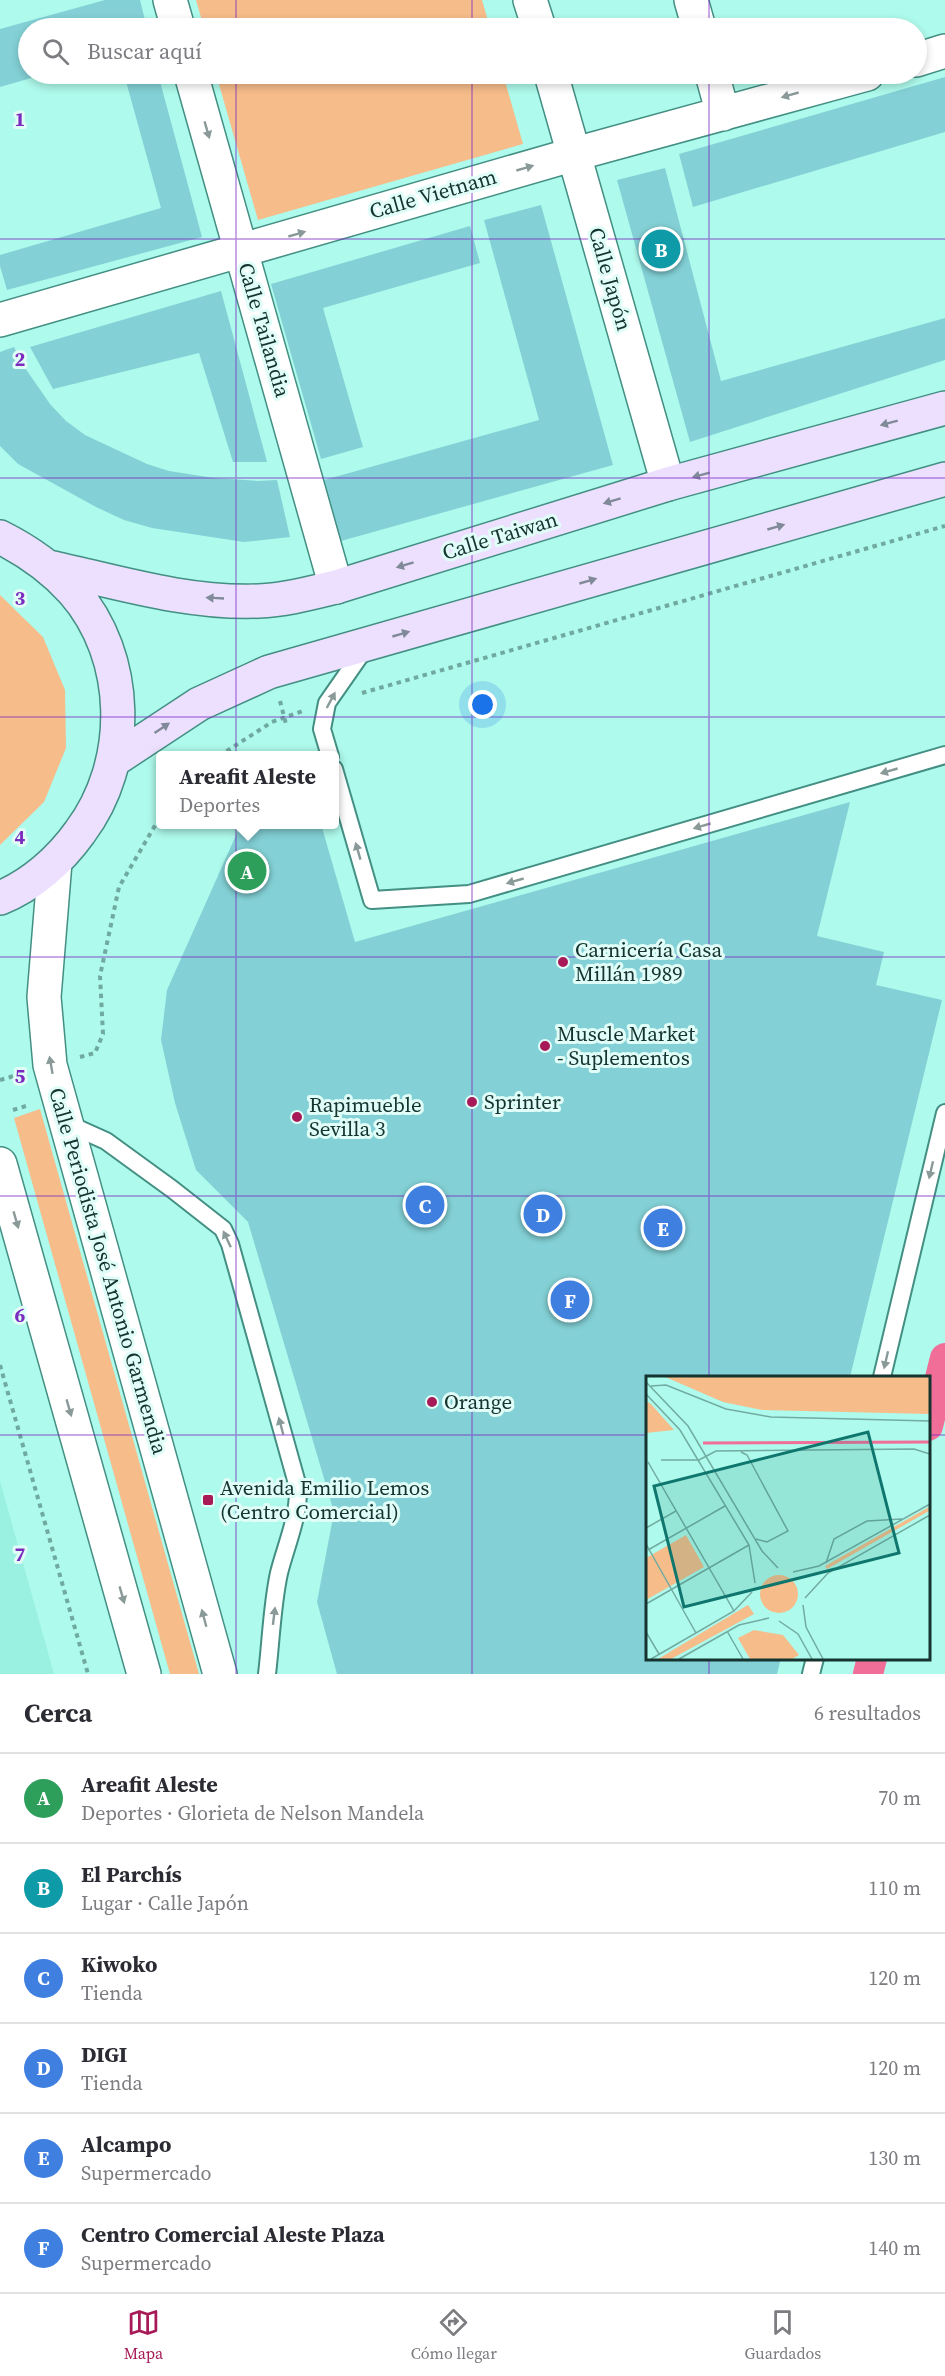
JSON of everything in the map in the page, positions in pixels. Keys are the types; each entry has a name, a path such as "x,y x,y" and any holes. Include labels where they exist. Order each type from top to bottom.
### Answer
{"street":[{"path":"170,0 175,18"},
{"path":"530,0 535,18"},
{"path":"691,0 696,18"},
{"path":"927,57 945,51"},
{"name":"Calle Tailandia","path":"193,84 336,587"},
{"name":"Calle Japón","path":"554,84 668,484"},
{"path":"715,84 723,114"},
{"name":"Calle Vietnam","path":"0,320 575,153 831,84"},
{"name":"Calle Taiwan","path":"49,567 185,597 258,601 336,587 668,484 945,408"},
{"path":"114,760 199,704 269,672 945,479"},
{"path":"0,537 49,567 74,592 94,622 108,654 116,689 118,725 114,760 107,783 92,815 71,845 55,862 33,880 0,897"},
{"name":"Calle Periodista José Antonio Garmendia","path":"55,862 44,997 50,1065 220,1674"},
{"path":"0,1164 144,1674"}],"lane":[{"path":"329,751 322,729 327,703 369,644"},
{"path":"339,786 372,900 470,894 945,755"},
{"path":"882,1376 945,1113"},
{"path":"66,1123 106,1141 172,1189 223,1229 230,1244 298,1487 297,1508 279,1574 267,1674"},
{"path":"811,1674 815,1659"}],"path":[{"path":"227,751 272,722 327,703 945,526"},
{"path":"279,699 286,724"},
{"path":"74,1059 95,1053 103,1034 100,976 119,887 156,824"},
{"path":"13,1110 38,1102"},
{"path":"0,1365 88,1674"}],"shaded area":[{"path":"196,0 482,0 487,18 201,18"},
{"path":"219,84 506,84 523,144 258,220"},
{"path":"0,595 43,637 65,690 66,748 44,802 0,845"},
{"path":"40,1109 199,1674 170,1674 14,1118"},
{"path":"0,1481 54,1674 0,1674"}],"building":[{"path":"105,0 140,0 144,18 40,18"},
{"path":"18,24 18,82 0,87 0,29"},
{"path":"945,77 945,132 693,207 679,154"},
{"path":"127,84 161,84 202,237 7,290 0,266 0,255 161,208"},
{"path":"665,168 721,381 945,318 945,360 690,442 617,180"},
{"path":"541,205 613,465 341,541 324,480 539,420 484,220"},
{"path":"470,226 480,263 323,308 363,447 321,459 271,284"},
{"path":"221,291 267,462 233,462 199,353 53,389 30,347"},
{"path":"14,347 23,365 50,404 66,421 85,435 147,464 169,471 214,478 277,480 290,537 244,542 152,528 124,520 96,507 18,464 0,446 0,352"},
{"path":"850,802 817,936 884,952 876,985 942,1000 850,1376 646,1376 646,1659 781,1659 777,1674 337,1674 317,1602 334,1512 248,1222 196,1170 175,1103 161,1040 167,990 239,829 322,829 355,942"}],"waterway":[{"path":"930,1418 945,1358"},
{"path":"868,1674 872,1659"}],"place":[{"name":"El Parchís","path":"661,249"},
{"name":"Areafit Aleste","path":"247,871"},
{"name":"Carnicería Casa Millán 1989","path":"563,962"},
{"name":"Muscle Market - Suplementos","path":"545,1046"},
{"name":"Sprinter","path":"472,1102"},
{"name":"Rapimueble Sevilla 3","path":"297,1117"},
{"name":"Kiwoko","path":"425,1205"},
{"name":"DIGI","path":"543,1214"},
{"name":"Alcampo","path":"663,1228"},
{"name":"Centro Comercial Aleste Plaza","path":"570,1300"},
{"name":"Orange","path":"432,1402"},
{"name":"Avenida Emilio Lemos (Centro Comercial)","path":"208,1500"}]}
